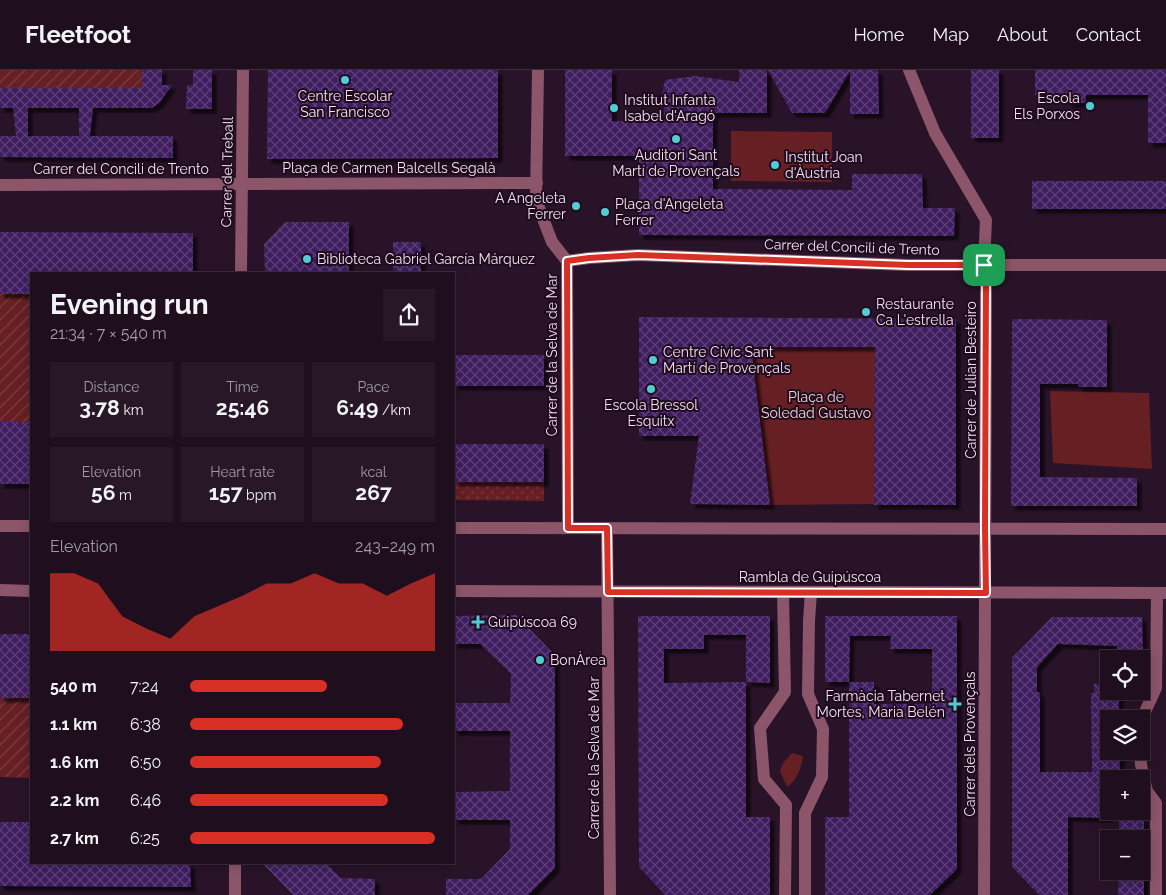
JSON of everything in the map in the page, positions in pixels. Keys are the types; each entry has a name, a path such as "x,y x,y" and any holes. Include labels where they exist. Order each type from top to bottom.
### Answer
{"street":[{"name":"Carrer del Treball","path":"240,272 243,70"},
{"name":"Carrer de la Selva de Mar","path":"538,70 536,200 552,242 567,261 568,528"},
{"name":"Carrer de Julian Besteiro","path":"909,70 935,133 986,220 984,265 986,278 986,593"},
{"name":"Plaça de Carmen Balcells Segalà","path":"242,184 537,183"},
{"name":"Carrer del Concili de Trento","path":"0,184 242,184"},
{"name":"Carrer del Concili de Trento","path":"567,261 638,255 908,265 1166,265"},
{"path":"0,526 30,526"},
{"path":"455,528 1166,529"},
{"name":"Carrer de la Selva de Mar","path":"607,528 610,895"},
{"path":"0,590 30,591"},
{"name":"Rambla de Guipúscoa","path":"455,591 1161,593"},
{"path":"783,592 785,692 760,728 764,779 786,805 785,895"},
{"path":"805,895 805,813 822,777 823,729 808,694 811,592"},
{"name":"Carrer dels Provençals","path":"984,895 986,593"},
{"path":"1146,710 1156,688 1161,593"},
{"path":"1141,760 1147,790 1156,803 1156,895"},
{"path":"235,864 235,895"}],"green space":[{"path":"0,70 142,70 142,88 0,88"},
{"path":"731,131 832,132 832,182 731,181"},
{"path":"0,294 30,294 30,422 0,422"},
{"name":"Plaça de Soledad Gustavo","path":"708,347 875,347 874,504 770,505 752,354 708,354"},
{"path":"1050,391 1149,393 1152,469 1053,463"},
{"path":"455,482 544,482 544,501 455,500"},
{"path":"0,698 30,698 30,778 0,777"},
{"path":"792,753 803,756 798,773 787,787 780,771 783,763"}],"building":[{"path":"142,70 162,70 162,85 172,85 159,103 152,108 93,108 90,136 173,136 173,158 0,157 0,136 16,136 13,108 0,108 0,88 142,88","holes":["28,108 79,108 79,136 28,136"]},
{"path":"193,70 212,70 212,109 186,109 187,85 193,85"},
{"path":"268,70 498,70 498,158 267,159"},
{"path":"565,70 612,70 612,121 664,122 662,94 665,80 695,76 739,82 739,70 767,70 767,113 713,113 713,189 852,190 852,174 922,174 923,208 955,208 954,236 639,235 639,156 565,156"},
{"path":"768,70 878,70 879,114 850,114 850,71 825,113 792,113"},
{"path":"971,70 999,70 999,138 971,138"},
{"path":"1035,70 1166,70 1166,143 1148,143 1148,95 1086,95 1086,103 1068,103 1069,95 1035,95"},
{"path":"1032,181 1166,181 1166,209 1032,209"},
{"name":"Biblioteca Gabriel García Márquez","path":"285,222 349,222 349,272 265,272 264,244"},
{"path":"0,232 193,233 193,272 30,272 30,294 0,294"},
{"path":"393,242 421,242 421,272 393,272"},
{"path":"639,317 956,319 956,505 874,505 875,347 752,347 770,505 690,504 699,436 639,436"},
{"path":"1012,319 1107,320 1107,387 1078,387 1078,384 1040,384 1040,477 1137,478 1137,506 1011,506"},
{"path":"455,355 544,355 544,386 455,386"},
{"path":"0,422 30,422 30,484 0,484"},
{"path":"455,444 544,444 544,482 455,482"},
{"path":"516,615 555,655 555,868 528,895 446,895 446,879 481,879 510,849 510,820 455,820 455,792 510,791 510,731 455,731 455,703 510,703 511,674 480,644 455,644 455,616"},
{"path":"638,616 770,616 770,683 746,682 746,817 770,817 770,895 665,895 639,867","holes":["704,635 746,635 746,682 664,683 664,649 704,649"]},
{"path":"825,616 957,616 957,867 930,895 825,895 825,817 849,817 849,682 825,682","holes":["850,636 891,636 890,649 932,649 932,704 874,704 874,682 849,682"]},
{"path":"1052,617 1142,617 1143,650 1117,650 1117,646 1058,644 1037,667 1037,692 1040,692 1040,772 1092,772 1091,693 1094,693 1094,684 1100,684 1100,700 1119,700 1119,710 1100,710 1100,760 1120,760 1120,770 1100,770 1100,818 1068,817 1068,895 1039,895 1012,866 1012,658"},
{"path":"0,634 30,634 30,698 0,698"},
{"path":"1119,820 1144,820 1144,830 1119,830"},
{"path":"0,822 30,822 30,864 190,864 191,887 0,886"},
{"path":"263,864 327,864 341,878 375,879 375,895 293,895"},
{"path":"1119,880 1144,880 1144,895 1118,895"}],"place":[{"name":"Centre Escolar San Francisco","path":"345,80"},
{"name":"Escola Els Porxos","path":"1090,106"},
{"name":"Institut Infanta Isabel d'Aragó","path":"614,108"},
{"name":"Auditori Sant Martí de Provençals","path":"676,139"},
{"name":"Institut Joan d'Àustria","path":"775,165"},
{"name":"A Angeleta Ferrer","path":"576,206"},
{"name":"Plaça d'Angeleta Ferrer","path":"605,212"},
{"name":"Biblioteca Gabriel García Márquez","path":"307,259"},
{"name":"Restaurante Ca L'estrella","path":"866,312"},
{"name":"Centre Cívic Sant Martí de Provençals","path":"653,360"},
{"name":"Escola Bressol Esquitx","path":"651,389"},
{"name":"Guipúscoa 69","path":"478,622"},
{"name":"BonÀrea","path":"540,660"},
{"name":"Farmàcia Tabernet Mortes, Maria Belén","path":"955,704"}],"route":[{"path":"638,255 908,265 984,265 986,278 986,593 608,592 607,528 568,528 567,261 638,255"}]}
